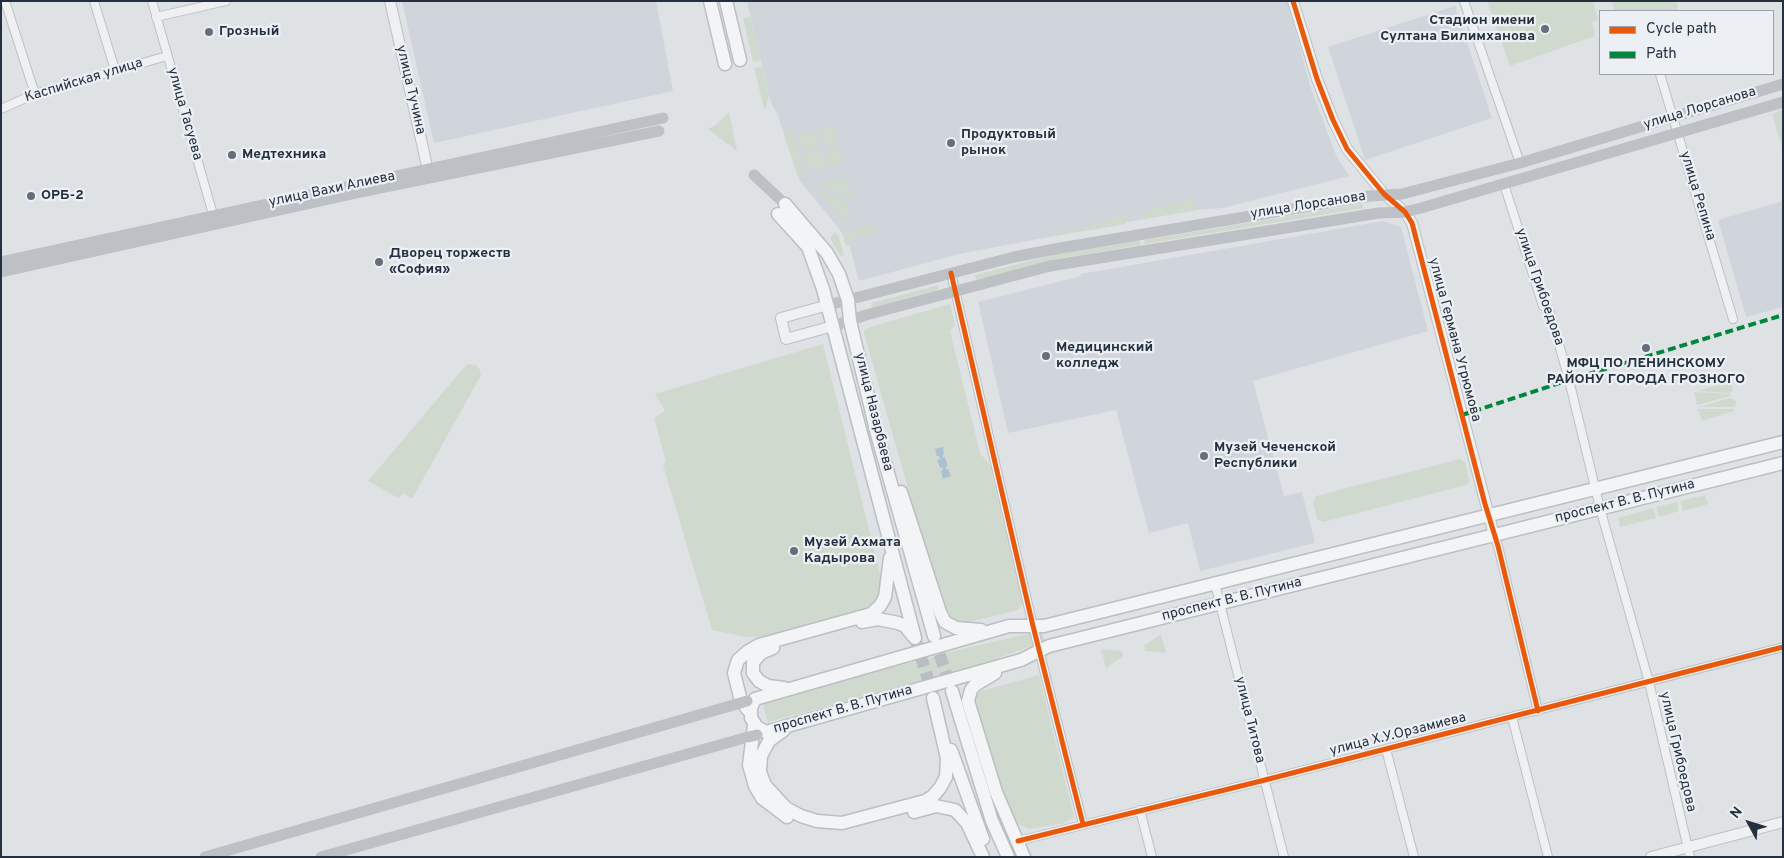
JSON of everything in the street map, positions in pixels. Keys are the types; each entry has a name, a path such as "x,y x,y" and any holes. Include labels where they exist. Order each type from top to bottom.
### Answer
{"main road":[{"path":"710,1 725,64"},
{"path":"726,1 740,60"},
{"name":"улица Лорсанова","path":"828,305 1014,257 1060,248 1384,194 1402,194 1520,163 1783,84"},
{"name":"улица Лорсанова","path":"833,326 955,290 1050,266 1379,213 1405,212 1783,102"},
{"name":"улица Вахи Алиева","path":"1,272 215,221 429,174 663,118"},
{"name":"улица Вахи Алиева","path":"429,174 659,131"},
{"path":"754,174 781,209"},
{"name":"улица Назарбаева","path":"781,209 827,252 839,274 848,300 850,320 873,418 934,636"},
{"name":"улица Назарбаева","path":"781,209 808,247 828,305 915,638 905,626 878,619 869,620 762,652 754,662 754,673 759,681 768,686 788,689"},
{"name":"улица Вахи Алиева","path":"1,262 215,221"},
{"path":"873,418 884,436 940,612 945,622 956,628 994,630"},
{"name":"проспект В. В. Путина","path":"752,718 788,689 994,630 1009,626 1044,626 1783,442"},
{"name":"проспект В. В. Путина","path":"752,718 790,725 1021,660 1049,646 1783,463"},
{"path":"890,548 885,597 880,606 871,614 759,645 738,660 734,673 741,701 752,718 749,765 751,775 762,798 780,814 810,828 836,832 854,829 936,806 955,810 967,823 982,857"},
{"path":"1021,660 975,685 971,690 968,701 996,792 1024,857"},
{"path":"952,691 992,821 1008,857"},
{"path":"790,725 769,741 761,756 760,772 765,785 786,808 801,816 817,821 842,823 925,801 940,788 946,777 947,758 933,698 965,793 990,857"},
{"path":"205,857 752,718"},
{"path":"321,857 752,718"}],"street":[{"path":"5,1 35,94"},
{"path":"94,1 115,70"},
{"name":"улица Тасуева","path":"152,1 215,221"},
{"path":"156,17 226,1"},
{"name":"улица Тучина","path":"390,1 429,174"},
{"name":"улица Германа Угрюмова","path":"1293,1 1317,79 1333,120 1348,149 1384,194 1405,212 1412,223 1488,516 1500,554 1538,711"},
{"path":"1464,1 1520,163"},
{"name":"Каспийская улица","path":"1,109 35,94 167,56"},
{"name":"улица Репина","path":"1660,75 1733,319"},
{"name":"улица Грибоедова","path":"1504,184 1543,306 1550,312 1569,380 1600,508 1649,682 1689,852"},
{"path":"951,274 1033,626 1083,824"},
{"path":"828,305 781,318 786,339 833,326"},
{"name":"улица Титова","path":"1215,584 1284,857"},
{"name":"улица Х.У.Орзамиева","path":"1018,841 1538,711 1783,647"},
{"path":"1512,717 1548,857"},
{"path":"1386,749 1414,857"},
{"path":"1140,810 1152,857"},
{"path":"1651,857 1689,852 1783,822"}],"shaded area":[{"path":"402,1 656,1 673,91 434,143"},
{"path":"747,1 1288,1 1310,86 1336,155 1349,176 1223,208 1197,210 1144,219 959,254 859,281 848,240 800,181 778,116 770,100"},
{"name":"Стадион имени Султана Билимханова","path":"1487,1 1593,1 1598,20 1592,22 1595,36 1510,66"},
{"path":"1612,1 1676,1 1679,10 1614,10"},
{"path":"1455,6 1492,118 1365,160 1328,47"},
{"path":"749,17 761,60 753,62 743,18"},
{"path":"762,67 769,94 766,108 764,108 754,68"},
{"path":"1783,110 1783,151 1772,114"},
{"path":"729,112 737,151 708,129 716,125"},
{"path":"835,126 839,143 828,146 823,143 820,130"},
{"path":"817,131 820,144 817,148 803,152 799,135"},
{"path":"794,132 804,173 798,176 784,135"},
{"path":"839,146 844,163 829,167 826,154 829,149"},
{"path":"818,152 823,154 826,168 808,172 804,155"},
{"path":"847,177 852,197 849,199 817,185"},
{"path":"816,188 847,202 847,207 851,213 845,223"},
{"path":"1194,198 1197,210 1144,219 1142,211"},
{"path":"1783,201 1783,307 1746,317 1718,220"},
{"path":"1362,204 1363,208 1145,244 1144,240"},
{"path":"1119,212 1124,214 1126,224 1043,238 1117,217"},
{"path":"1383,221 1401,227 1428,331 1253,381 1284,496 1302,492 1315,543 1200,571 1188,523 1149,533 1116,410 1008,433 978,302 1081,276 1081,274"},
{"path":"875,224 878,233 849,240 850,245 846,246 842,233"},
{"path":"835,232 839,237 844,255 840,256 830,238"},
{"path":"1140,240 1141,245 1057,259 976,280 975,275 1056,254"},
{"path":"938,285 939,289 871,307 872,303"},
{"path":"950,304 955,325 950,331 980,453 990,466 1023,604 1018,610 953,626 940,602 864,333 864,330 870,327"},
{"path":"823,344 882,582 877,601 865,611 774,637 746,637 712,630 663,465 666,462 654,418 665,411 655,394"},
{"path":"467,364 476,365 481,375 412,499 404,493 398,498 368,481"},
{"path":"1730,381 1733,390 1730,393 1697,391"},
{"path":"1694,392 1730,394 1730,396 1697,405"},
{"path":"1730,398 1736,401 1734,407 1699,407"},
{"path":"1698,409 1734,409 1734,411 1702,421"},
{"path":"1460,459 1465,462 1469,480 1466,485 1323,522 1317,519 1313,502 1316,496"},
{"path":"1705,495 1708,504 1683,511 1680,501"},
{"path":"1677,502 1679,511 1659,517 1656,507"},
{"path":"1653,508 1656,518 1620,527 1618,518"},
{"path":"1042,631 1045,641 980,665 768,722 762,702 966,648"},
{"path":"1161,634 1166,653 1145,651 1144,646"},
{"path":"1101,649 1122,651 1123,656 1106,668"},
{"path":"1039,675 1074,817 1065,823 1029,829 1014,822 998,787 974,693"}],"water":[{"path":"943,447 943,458 945,457 948,466 946,466 946,469 948,469 951,476 943,479 941,471 943,470 942,467 940,468 937,460 940,459 935,449"}],"tunnel":[{"path":"934,637 951,689"},
{"path":"915,638 933,695"}],"marked path":[{"path":"1462,415 1569,380 1783,315"}],"cycle path":[{"path":"1293,1 1317,79 1347,149 1384,194 1405,212 1412,223 1485,504 1498,546 1538,711"},
{"path":"951,273 1033,626 1083,824"},
{"path":"1018,841 1265,780 1783,647"}],"place":[{"name":"Стадион имени Султана Билимханова","path":"1545,29"},
{"name":"Грозный","path":"209,32"},
{"name":"Продуктовый рынок","path":"951,143"},
{"name":"Медтехника","path":"232,155"},
{"name":"ОРБ-2","path":"31,196"},
{"name":"Дворец торжеств «София»","path":"379,262"},
{"name":"МФЦ ПО ЛЕНИНСКОМУ РАЙОНУ ГОРОДА ГРОЗНОГО","path":"1646,348"},
{"name":"Медицинский колледж","path":"1046,356"},
{"name":"Музей Чеченской Республики","path":"1204,456"},
{"name":"Музей Ахмата Кадырова","path":"794,551"}]}
